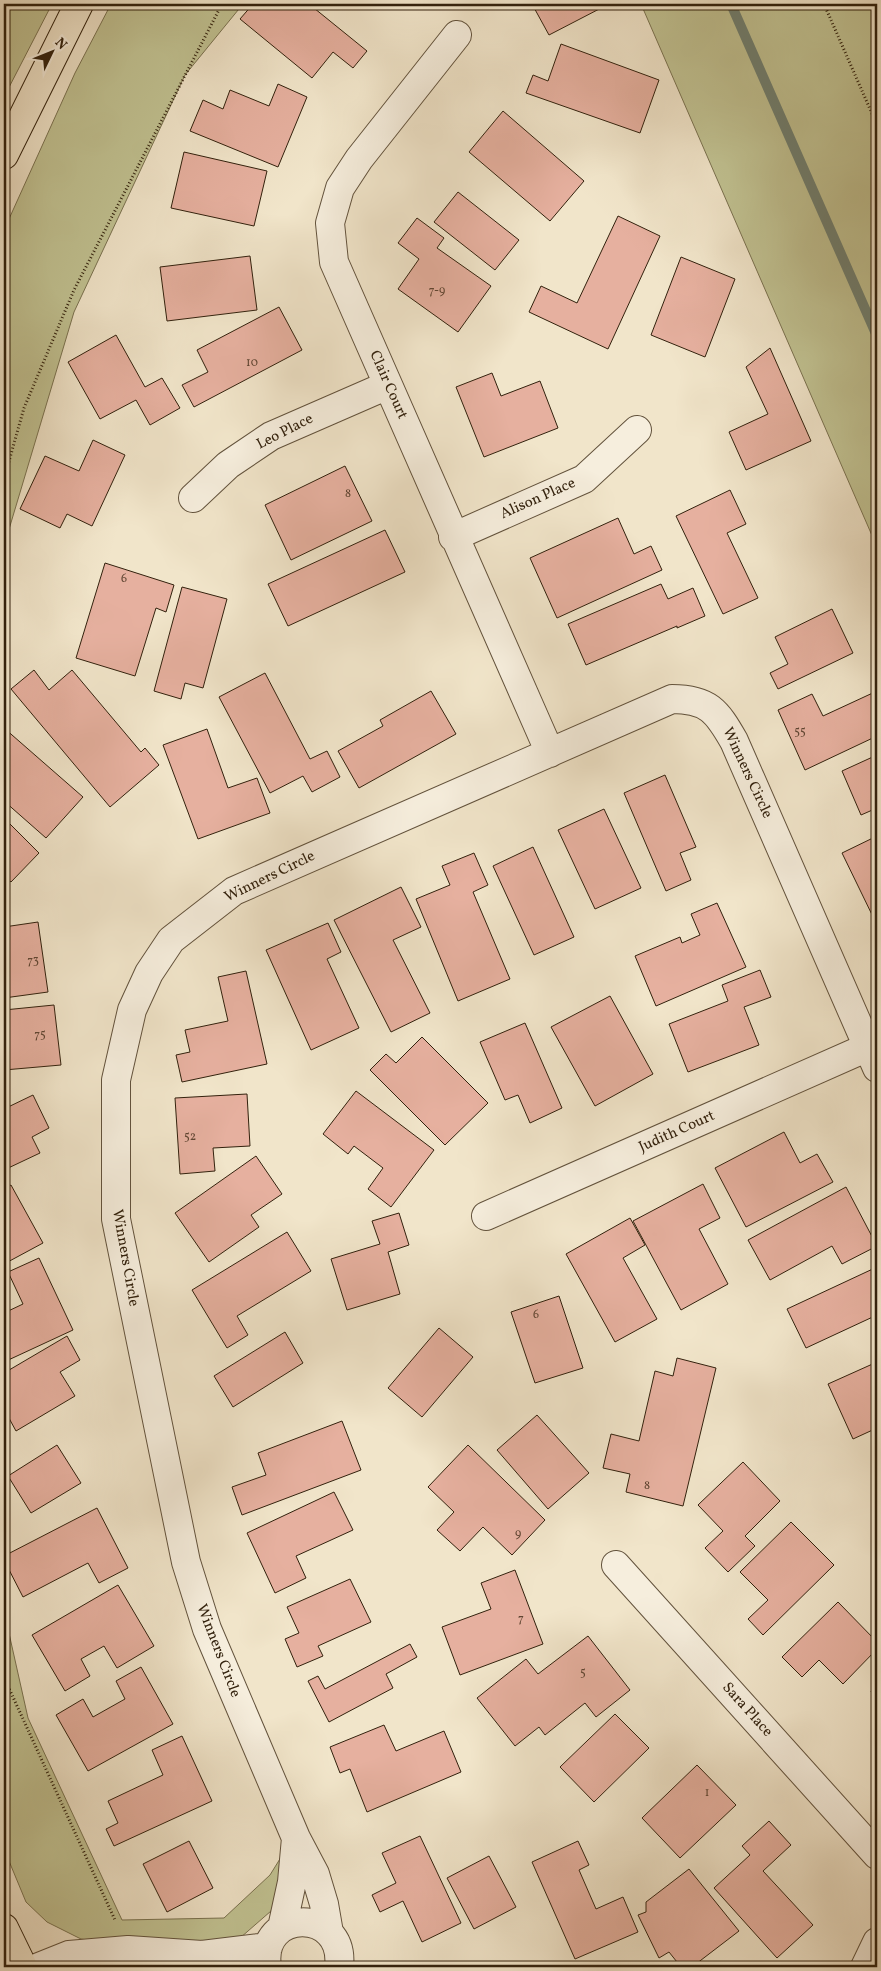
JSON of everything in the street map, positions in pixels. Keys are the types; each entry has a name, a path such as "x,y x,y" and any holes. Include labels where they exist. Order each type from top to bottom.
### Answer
{"main road":[{"path":"4,155 79,4"},
{"path":"4,1928 23,1967"}],"street":[{"name":"Clair Court","path":"457,35 340,188 330,223 334,262 550,753"},
{"name":"Leo Place","path":"192,498 228,464 271,436 388,385"},
{"name":"Alison Place","path":"453,536 584,479 637,430"},
{"name":"Winners Circle","path":"344,1964 335,1940 329,1932 324,1904 315,1874 296,1838 207,1629 186,1562 118,1228 114,1155 116,1080 132,1010 149,974 171,940 234,891 672,699 690,699 708,705 723,721 734,741 873,1057"},
{"name":"Judith Court","path":"486,1216 873,1057"},
{"name":"Sara Place","path":"616,1565 877,1855"},
{"name":"Winners Circle","path":"272,1947 292,1882 296,1838"},
{"path":"39,1967 69,1955 128,1950 202,1955 272,1947 293,1923 306,1922 318,1925 329,1932"},
{"path":"865,1967 877,1942"}],"path":[{"path":"4,479 24,408 74,290 222,4"},
{"path":"824,4 877,125"},
{"path":"4,1669 7,1684 128,1950"}],"green space":[{"path":"12,4 52,4 4,97 4,17"},
{"path":"111,4 243,4 185,75 74,312 4,546 4,230 75,73"},
{"path":"641,4 877,4 877,547"},
{"path":"4,1611 28,1718 122,1920 224,1918 270,1875 283,1854 283,1886 271,1911 240,1938 139,1948 81,1939 47,1922 26,1902 4,1849"}],"building":[{"path":"253,4 309,4 367,51 353,68 333,52 312,78 240,19"},
{"path":"532,4 604,4 605,6 549,35"},
{"path":"561,44 659,80 640,133 526,93 533,75 548,81"},
{"path":"278,84 307,97 278,167 190,131 203,100 223,109 230,90 269,106"},
{"path":"503,111 584,181 550,221 469,152"},
{"path":"184,152 267,171 254,226 171,208"},
{"path":"458,192 519,240 495,270 434,222"},
{"path":"618,216 660,236 608,349 529,312 541,286 577,303"},
{"path":"417,218 444,238 437,248 491,286 458,332 398,289 419,259 398,243"},
{"path":"250,256 257,310 167,321 160,267"},
{"path":"681,257 735,279 705,357 651,335"},
{"path":"279,307 302,350 194,407 182,385 208,372 197,350"},
{"path":"116,335 145,387 162,378 180,408 150,425 136,400 100,419 68,362"},
{"path":"770,348 811,441 746,470 729,432 768,414 746,367"},
{"path":"492,373 501,396 540,381 558,428 484,457 456,387"},
{"path":"93,440 125,455 92,526 67,514 60,528 20,509 45,456 79,471"},
{"path":"345,466 372,521 291,560 265,505"},
{"path":"730,490 746,524 727,533 758,598 723,614 676,516"},
{"path":"618,518 634,554 651,546 662,570 557,618 530,558"},
{"path":"385,530 405,572 288,626 268,584"},
{"path":"105,563 174,585 166,612 156,608 135,676 76,658"},
{"path":"661,584 668,599 693,588 705,616 586,665 568,624"},
{"path":"182,587 227,599 203,688 185,683 181,699 154,691"},
{"path":"832,609 853,653 778,689 770,673 788,664 775,637"},
{"path":"34,670 49,690 72,670 141,752 145,748 159,765 110,807 11,689"},
{"path":"265,673 310,759 327,751 340,777 312,792 303,776 270,793 219,697"},
{"path":"431,691 456,734 359,788 338,751 383,726 380,720"},
{"path":"877,691 877,736 805,770 778,710 812,694 823,716"},
{"path":"4,728 83,797 46,838 4,801"},
{"path":"207,729 228,788 257,778 270,813 198,839 163,745"},
{"path":"877,755 877,808 861,815 842,771"},
{"path":"665,775 696,847 680,853 691,880 666,891 624,793"},
{"path":"604,809 641,888 595,909 558,830"},
{"path":"4,818 39,853 11,882 4,876"},
{"path":"877,836 877,925 842,853"},
{"path":"533,847 574,937 534,955 493,866"},
{"path":"474,853 488,885 473,892 510,979 458,1001 416,899 450,885 442,866"},
{"path":"401,887 421,927 393,940 430,1013 391,1032 334,920"},
{"path":"717,903 746,967 656,1006 635,956 680,937 682,943 700,935 691,914"},
{"path":"38,922 48,992 4,998 4,927"},
{"path":"328,923 341,952 327,959 359,1028 311,1050 266,950"},
{"path":"760,970 771,997 744,1007 759,1045 688,1072 669,1024 728,1001 722,985"},
{"path":"246,971 267,1064 182,1082 176,1055 190,1052 185,1030 228,1021 218,977"},
{"path":"610,996 653,1074 595,1106 551,1027"},
{"path":"54,1005 61,1065 4,1070 4,1010"},
{"path":"525,1023 562,1108 530,1123 518,1095 505,1100 480,1042"},
{"path":"422,1037 488,1103 445,1145 370,1070 386,1054 396,1063"},
{"path":"356,1091 434,1150 391,1207 368,1189 383,1168 354,1146 348,1154 323,1134"},
{"path":"247,1094 250,1146 213,1148 215,1171 180,1174 175,1098"},
{"path":"33,1095 49,1128 32,1137 40,1153 4,1170 4,1109"},
{"path":"784,1132 800,1163 817,1154 833,1182 746,1227 715,1168"},
{"path":"256,1156 282,1194 251,1215 259,1227 209,1262 175,1213"},
{"path":"703,1184 720,1218 699,1229 728,1284 681,1310 633,1221"},
{"path":"11,1185 43,1243 4,1264 4,1189"},
{"path":"846,1187 877,1246 842,1264 832,1246 770,1280 748,1240"},
{"path":"399,1213 409,1245 388,1252 400,1294 347,1310 331,1259 380,1244 372,1221"},
{"path":"630,1218 645,1245 623,1258 657,1319 615,1342 566,1254"},
{"path":"287,1232 311,1271 237,1316 248,1335 227,1348 192,1290"},
{"path":"39,1258 73,1330 4,1362 4,1313 23,1304 8,1272"},
{"path":"877,1267 877,1315 806,1348 787,1309"},
{"path":"559,1296 583,1368 535,1383 511,1312"},
{"path":"439,1328 473,1357 422,1417 388,1388"},
{"path":"285,1332 303,1363 233,1407 214,1376"},
{"path":"67,1336 80,1360 60,1372 75,1396 16,1431 4,1409 4,1373"},
{"path":"677,1358 716,1368 683,1506 626,1492 630,1474 603,1468 611,1434 639,1441 655,1371 673,1376"},
{"path":"877,1362 877,1428 853,1439 828,1384"},
{"path":"537,1415 589,1473 548,1509 497,1450"},
{"path":"342,1421 361,1470 242,1515 232,1487 266,1475 258,1453"},
{"path":"877,1439 877,1454 872,1442"},
{"path":"57,1445 81,1483 31,1513 8,1476"},
{"path":"468,1445 545,1520 512,1555 483,1527 460,1551 437,1530 454,1512 428,1487"},
{"path":"743,1462 780,1501 745,1536 755,1546 728,1572 705,1548 723,1531 698,1505"},
{"path":"334,1492 353,1530 296,1556 306,1578 275,1593 247,1533"},
{"path":"97,1508 128,1568 99,1583 88,1563 23,1597 4,1560 4,1556"},
{"path":"791,1522 834,1565 763,1635 748,1619 768,1600 740,1572"},
{"path":"515,1570 543,1644 460,1675 442,1627 491,1609 481,1583"},
{"path":"350,1579 371,1622 318,1646 323,1656 297,1667 285,1639 299,1633 287,1607"},
{"path":"118,1585 154,1646 117,1668 104,1646 81,1659 90,1676 65,1691 32,1635"},
{"path":"838,1602 877,1642 877,1649 843,1684 819,1660 802,1677 782,1657"},
{"path":"588,1636 630,1690 596,1717 585,1703 545,1735 539,1727 515,1746 477,1698 526,1659 538,1674"},
{"path":"410,1644 417,1657 386,1674 393,1688 329,1722 308,1681 318,1676 325,1689"},
{"path":"141,1667 173,1724 88,1771 56,1715 83,1699 93,1717 125,1699 116,1681"},
{"path":"877,1688 877,1706 871,1691"},
{"path":"615,1714 649,1748 594,1802 560,1767"},
{"path":"384,1725 396,1751 444,1731 461,1772 367,1812 350,1769 340,1773 330,1747"},
{"path":"182,1736 212,1801 114,1846 106,1829 118,1823 108,1801 163,1775 152,1750"},
{"path":"697,1765 736,1805 680,1858 642,1818"},
{"path":"769,1821 791,1845 763,1871 813,1925 777,1958 714,1888 750,1855 742,1846"},
{"path":"420,1836 461,1923 422,1942 403,1901 380,1912 372,1895 396,1883 382,1853"},
{"path":"189,1841 213,1888 167,1912 143,1864"},
{"path":"578,1841 589,1865 579,1870 596,1909 623,1897 638,1932 575,1959 532,1862"},
{"path":"489,1856 516,1907 474,1929 447,1878"},
{"path":"689,1869 739,1931 692,1967 681,1967 669,1952 659,1958 638,1915 646,1912 646,1902"}],"waterway":[{"path":"731,4 877,336"}]}
